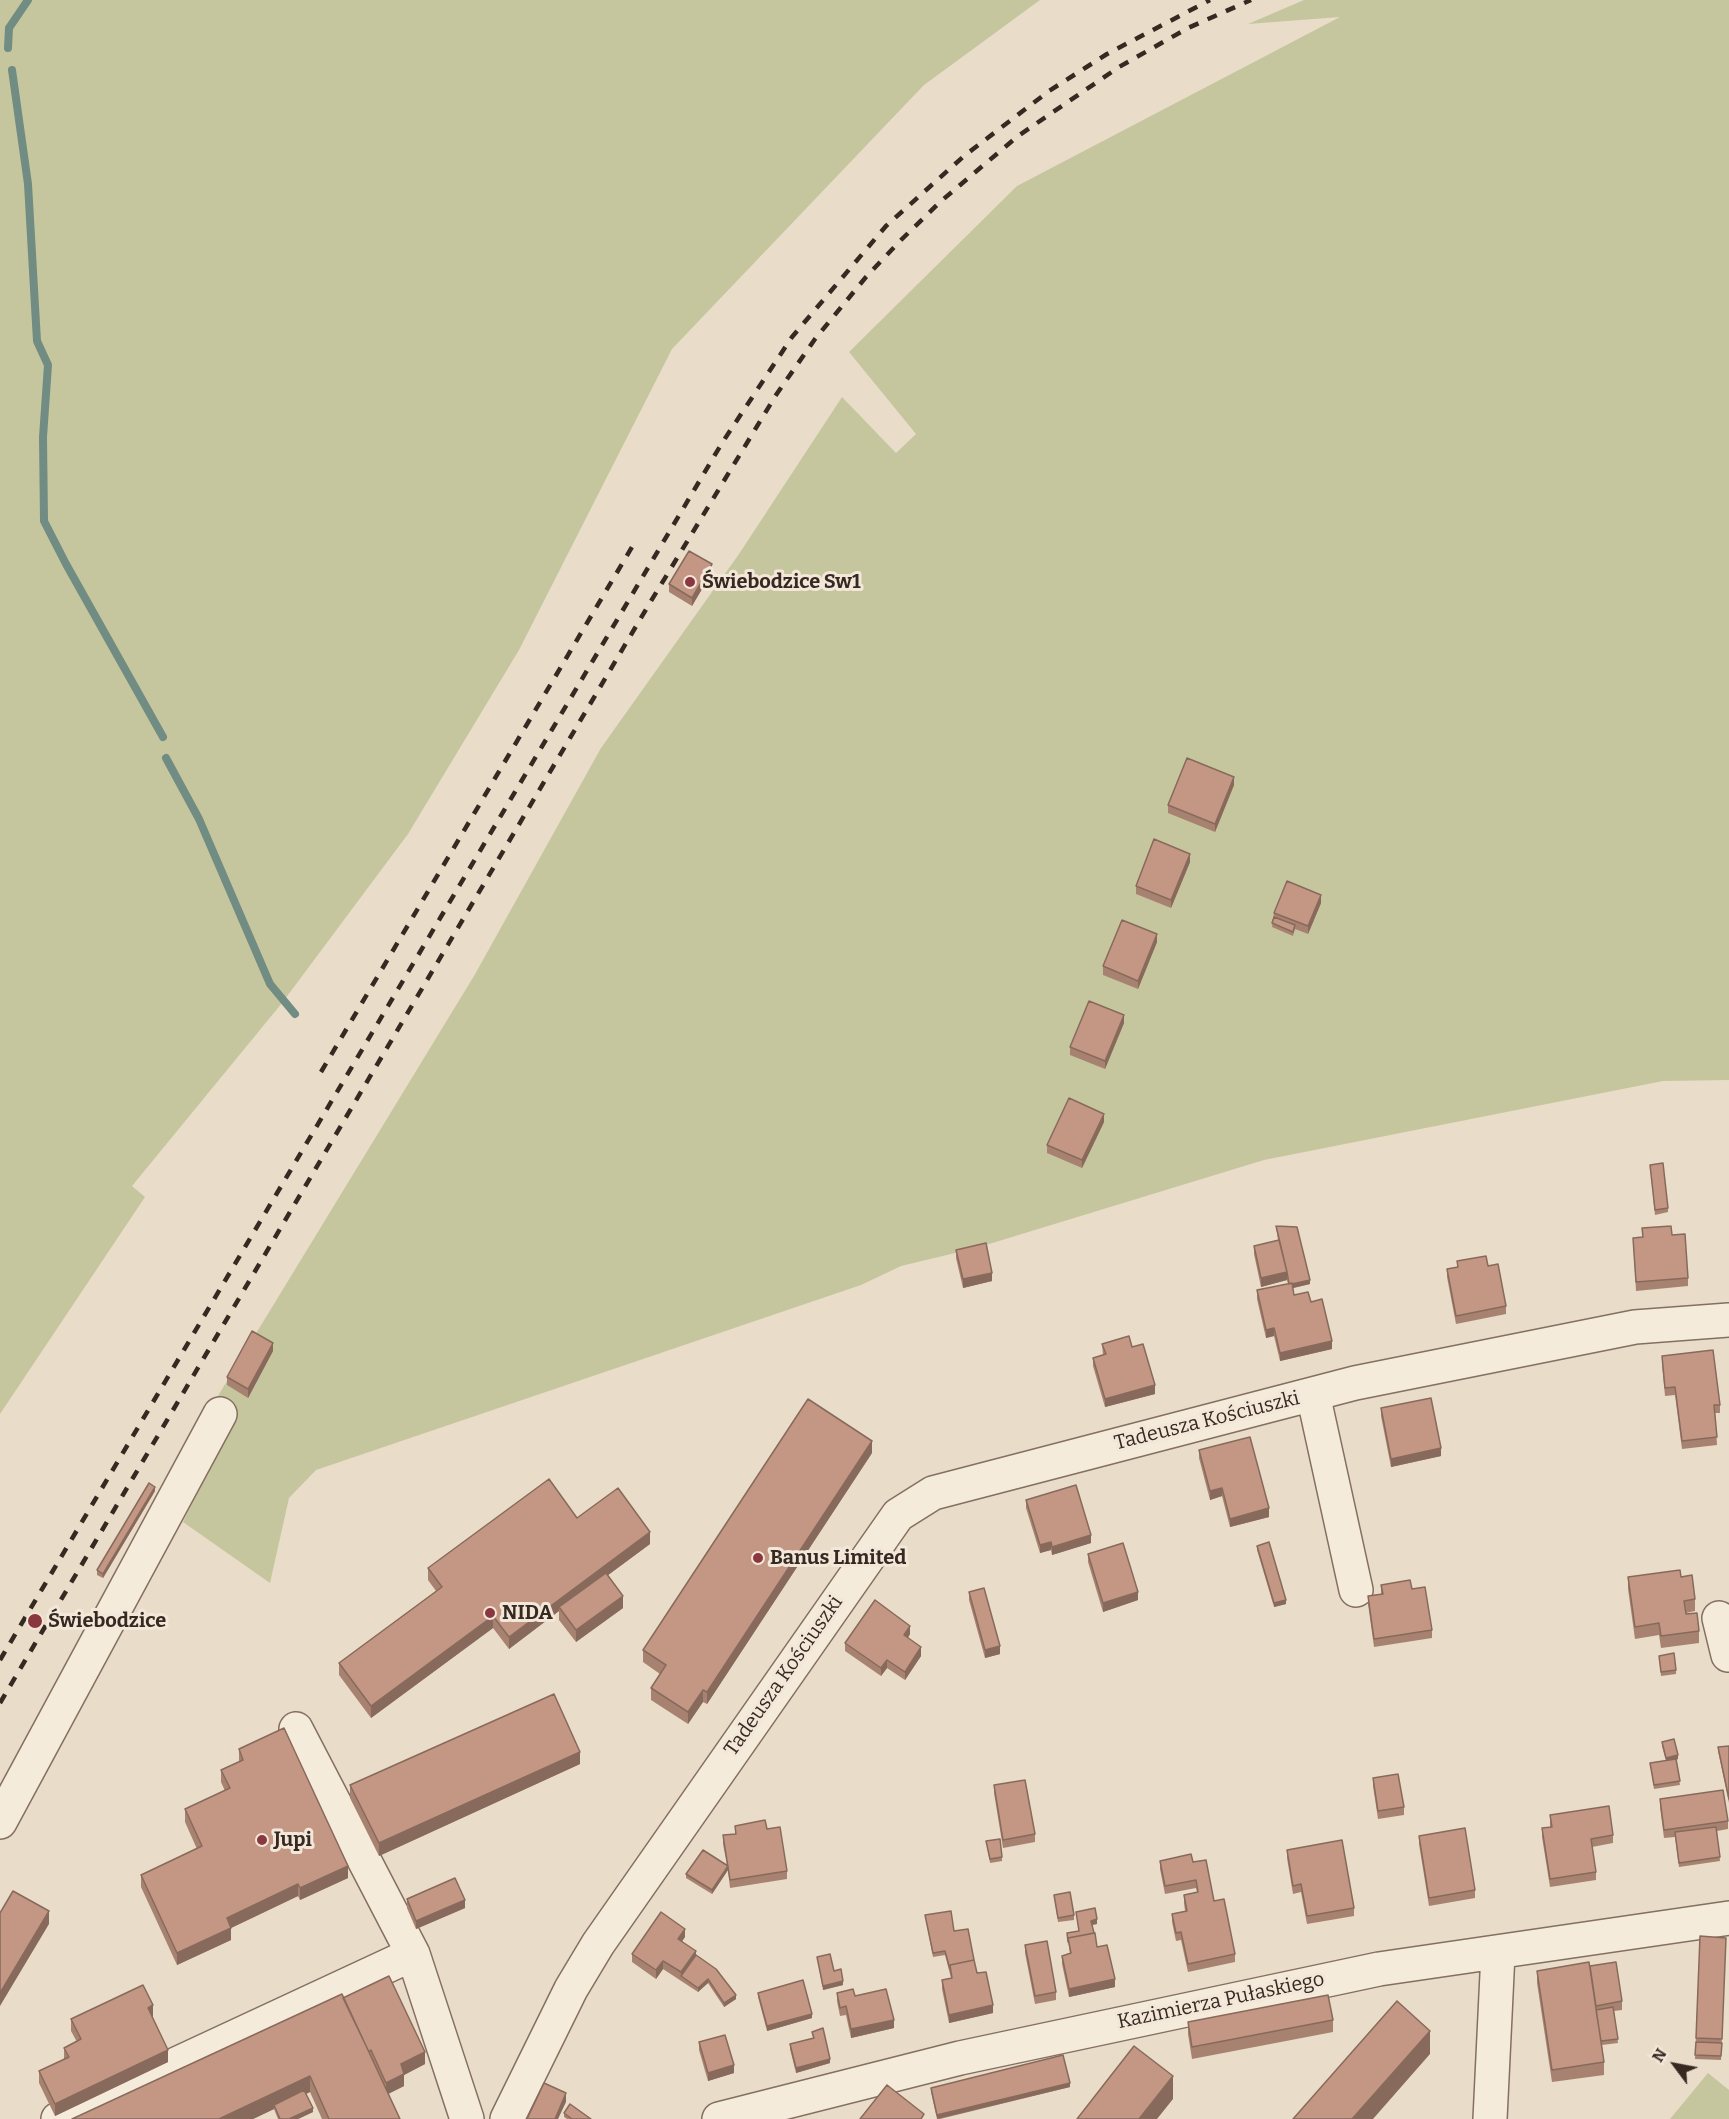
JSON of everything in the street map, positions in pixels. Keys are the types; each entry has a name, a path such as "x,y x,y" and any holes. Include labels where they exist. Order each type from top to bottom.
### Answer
{"street":[{"name":"Tadeusza Kościuszki","path":"507,2119 571,1989 598,1944 898,1515 933,1493 1313,1394 1635,1327 1729,1320"},
{"name":"Tadeusza Kościuszki","path":"1313,1394 1356,1590"},
{"path":"0,1822 220,1414"},
{"path":"1719,1618 1729,1656"},
{"path":"296,1729 413,1954 467,2119"},
{"name":"Kazimierza Pułaskiego","path":"719,2119 960,2058 1086,2029 1379,1969 1729,1918"},
{"path":"1490,2119 1498,1953"},
{"path":"58,2119 413,1954"}],"green space":[{"path":"0,0 1040,0 924,85 672,349 519,650 408,834 282,1003 132,1186 145,1197 0,1414"},
{"path":"1304,0 1729,0 1729,1080 1663,1081 1264,1160 976,1248 901,1266 861,1285 316,1470 289,1498 270,1583 183,1522 235,1415 213,1404 474,976 601,748 739,554 842,397 896,453 916,434 849,352 1017,186 1340,17 1248,24"},
{"path":"1708,2073 1729,2090 1729,2119 1670,2119"}],"building":[{"name":"Świebodzice Sw1","path":"689,551 712,564 692,598 669,584"},
{"path":"1187,758 1234,777 1215,824 1168,805"},
{"path":"1154,839 1190,854 1171,900 1136,886"},
{"path":"1287,881 1321,895 1308,926 1274,913"},
{"path":"1274,917 1295,925 1293,932 1272,923"},
{"path":"1122,920 1157,934 1138,981 1103,966"},
{"path":"1089,1001 1124,1015 1105,1061 1070,1047"},
{"path":"1069,1098 1104,1114 1082,1160 1047,1145"},
{"path":"1663,1163 1668,1208 1655,1210 1650,1165"},
{"path":"1276,1226 1297,1227 1310,1280 1289,1284"},
{"path":"1671,1226 1672,1235 1685,1234 1688,1278 1636,1282 1633,1238 1643,1237 1642,1228"},
{"path":"1279,1240 1287,1272 1261,1278 1254,1246"},
{"path":"986,1243 992,1273 963,1279 956,1250"},
{"path":"1486,1256 1488,1266 1498,1264 1506,1306 1456,1316 1447,1269 1458,1267 1457,1261"},
{"path":"1292,1283 1294,1295 1308,1292 1311,1302 1322,1299 1332,1341 1280,1353 1274,1328 1266,1330 1257,1290"},
{"path":"252,1331 273,1343 248,1389 227,1377"},
{"path":"1129,1336 1132,1347 1143,1344 1155,1385 1105,1399 1093,1358 1106,1354 1102,1344"},
{"path":"1713,1350 1720,1405 1714,1405 1717,1437 1682,1441 1675,1387 1665,1388 1662,1356"},
{"path":"1431,1398 1441,1448 1391,1459 1381,1408"},
{"name":"Banus Limited","path":"808,1399 872,1441 707,1692 703,1690 688,1712 651,1688 666,1665 643,1650"},
{"path":"1250,1437 1269,1508 1230,1519 1222,1488 1210,1491 1199,1450"},
{"name":"NIDA","path":"549,1479 577,1518 618,1488 650,1532 509,1637 493,1616 371,1706 339,1663 442,1587 428,1568"},
{"path":"149,1483 155,1487 103,1574 97,1570"},
{"path":"1076,1485 1091,1535 1052,1547 1051,1542 1040,1545 1026,1500"},
{"path":"1269,1542 1286,1600 1274,1603 1257,1546"},
{"path":"1123,1543 1138,1592 1103,1603 1088,1554"},
{"path":"1680,1570 1681,1577 1692,1575 1695,1599 1684,1601 1686,1614 1697,1613 1699,1631 1661,1636 1659,1623 1635,1627 1628,1577"},
{"path":"606,1573 623,1596 576,1630 559,1607"},
{"path":"1410,1580 1412,1589 1425,1587 1432,1630 1374,1639 1368,1596 1383,1594 1381,1585"},
{"path":"984,1588 1000,1646 985,1650 969,1592"},
{"path":"875,1600 910,1626 904,1635 921,1647 905,1672 887,1660 881,1668 845,1643"},
{"path":"1674,1653 1676,1670 1661,1672 1659,1656"},
{"path":"554,1694 580,1752 379,1843 350,1785"},
{"name":"Jupi","path":"284,1728 348,1866 300,1888 298,1884 227,1918 231,1928 177,1953 141,1875 202,1846 185,1809 230,1788 221,1770 243,1760 239,1749"},
{"path":"1674,1739 1678,1755 1666,1758 1662,1742"},
{"path":"1729,1746 1729,1799 1718,1747"},
{"path":"1676,1759 1680,1781 1654,1785 1650,1763"},
{"path":"1398,1774 1404,1807 1378,1811 1373,1778"},
{"path":"1025,1780 1035,1834 1003,1840 994,1785"},
{"path":"1723,1790 1728,1821 1664,1830 1660,1799"},
{"path":"1609,1806 1613,1835 1591,1839 1596,1872 1550,1879 1542,1828 1552,1827 1550,1815"},
{"path":"765,1820 767,1829 780,1827 787,1871 730,1880 723,1835 736,1834 735,1826"},
{"path":"1716,1827 1720,1857 1679,1863 1675,1832"},
{"path":"1465,1828 1475,1890 1429,1898 1419,1836"},
{"path":"1000,1839 1002,1857 990,1859 986,1841"},
{"path":"1342,1840 1354,1908 1307,1916 1301,1884 1293,1886 1287,1850"},
{"path":"703,1850 728,1866 712,1890 686,1874"},
{"path":"1191,1854 1193,1862 1206,1860 1214,1901 1224,1899 1235,1954 1188,1964 1181,1932 1176,1933 1172,1914 1187,1911 1184,1895 1198,1892 1196,1880 1165,1886 1160,1861"},
{"path":"455,1878 465,1900 416,1921 407,1899"},
{"path":"13,1891 49,1911 0,1993 0,1913"},
{"path":"1070,1892 1074,1915 1058,1918 1054,1895"},
{"path":"1095,1908 1097,1919 1091,1921 1094,1933 1068,1938 1068,1942 1067,1933 1079,1931 1076,1912"},
{"path":"951,1911 954,1931 968,1929 974,1960 950,1965 950,1969 945,1951 933,1953 925,1915"},
{"path":"661,1912 685,1929 678,1939 696,1951 681,1972 663,1961 656,1970 632,1954"},
{"path":"1095,1933 1097,1947 1107,1945 1115,1979 1069,1989 1062,1956 1071,1953 1068,1938"},
{"path":"1700,1936 1726,1938 1722,2039 1696,2038"},
{"path":"1047,1941 1056,1992 1035,1996 1025,1945"},
{"path":"830,1954 834,1971 841,1969 843,1981 823,1986 817,1957"},
{"path":"696,1955 716,1969 736,1995 724,2003 708,1979 698,1988 681,1976"},
{"path":"974,1960 977,1973 986,1972 993,2005 949,2015 942,1980 952,1978 950,1965"},
{"path":"1589,1962 1604,2062 1552,2070 1537,1971"},
{"path":"1616,1962 1622,2001 1596,2006 1590,1966"},
{"path":"389,1976 425,2052 401,2064 404,2074 386,2083 343,1998"},
{"path":"803,1980 812,2014 767,2026 758,1993"},
{"path":"143,1985 153,2005 148,2008 168,2050 55,2104 39,2071 69,2057 64,2048 81,2039 71,2019"},
{"path":"853,1989 855,1996 886,1989 894,2020 851,2029 846,2006 840,2008 837,1993"},
{"path":"342,1994 400,2119 329,2119 310,2076 219,2119 72,2119"},
{"path":"1328,1995 1333,2020 1192,2047 1188,2022"},
{"path":"1397,2001 1430,2031 1352,2119 1293,2119"},
{"path":"1613,2007 1618,2039 1601,2041 1596,2010"},
{"path":"823,2028 830,2059 796,2068 790,2044 814,2038 812,2032"},
{"path":"725,2035 734,2065 708,2073 699,2042"},
{"path":"1696,2042 1722,2043 1721,2056 1695,2055"},
{"path":"1134,2046 1173,2076 1139,2119 1077,2119"},
{"path":"1063,2055 1070,2083 937,2115 931,2088"},
{"path":"544,2083 566,2093 555,2119 527,2119"},
{"path":"887,2085 924,2114 921,2119 860,2119"},
{"path":"304,2090 313,2108 289,2119 280,2119 274,2105"},
{"path":"570,2104 591,2119 572,2119 564,2113"}],"waterway":[{"path":"8,48 9,28 28,0"},
{"path":"12,70 28,184 37,341 48,365 43,437 44,521 163,737"},
{"path":"166,758 199,819 270,984 295,1014"}],"railway":[{"path":"0,1660 722,443 792,337 886,226 964,156 1049,91 1107,54 1210,0"},
{"path":"0,1703 648,606 776,395 815,339 866,277 901,240 940,202 1018,136 1119,67 1188,28 1251,0"},
{"path":"321,1072 632,547"}],"place":[{"name":"Świebodzice Sw1","path":"690,582"},
{"name":"Banus Limited","path":"758,1558"},
{"name":"NIDA","path":"490,1613"},
{"name":"Świebodzice","path":"35,1621"},
{"name":"Jupi","path":"262,1840"}]}
